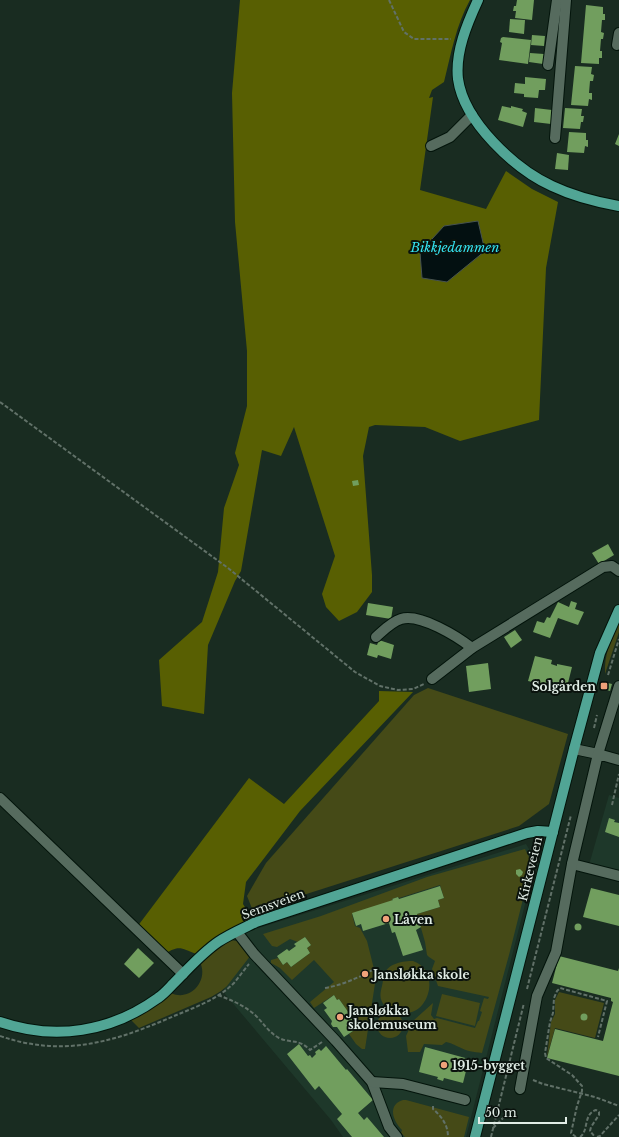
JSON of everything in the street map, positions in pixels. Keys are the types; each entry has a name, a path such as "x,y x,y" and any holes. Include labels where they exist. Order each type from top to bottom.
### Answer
{"main road":[{"path":"478,0 463,39 458,66 458,79 462,93 472,115 484,131 502,150 524,169 551,186 596,202 619,206"},
{"name":"Kirkeveien","path":"475,1137 600,653 619,610"},
{"name":"Semsveien","path":"0,1022 17,1028 51,1033 68,1032 114,1022 159,997 218,942 256,922 527,833 538,831 553,832"}],"street":[{"path":"548,65 557,0"},
{"path":"555,138 566,0"},
{"path":"617,46 619,33"},
{"path":"431,146 450,137 472,115"},
{"path":"432,679 472,648 604,567 612,566 619,570"},
{"path":"376,638 394,622 407,618 420,620 443,629 463,640 472,648"},
{"path":"520,1089 537,996 556,952 572,864 598,754 619,686"},
{"path":"574,749 619,760"},
{"path":"0,798 182,974"},
{"path":"572,864 619,876"},
{"path":"237,932 254,954 336,1041 372,1082 389,1127 397,1137"},
{"path":"372,1082 403,1084 465,1100"}],"path":[{"path":"389,0 404,32 414,39 463,39"},
{"path":"0,402 228,568 355,672 380,686 398,690 413,689 432,679"},
{"path":"608,675 619,639"},
{"path":"593,730 597,715"},
{"path":"612,805 619,774"},
{"path":"526,992 572,813"},
{"path":"325,988 354,980 376,968"},
{"path":"576,1137 571,1133 582,1086 578,1081 546,1058 545,1052 553,1013 554,998 560,988 608,1001 598,1038"},
{"path":"218,995 241,1005 255,1015 268,1031 279,1038 292,1042 298,1041 310,1050 321,1042 329,1040 336,1041"},
{"path":"491,1137 525,999"},
{"path":"522,1077 529,1078 542,1084 595,1097 619,1106"},
{"path":"433,1106 433,1110 446,1124 448,1137"},
{"path":"580,1137 584,1132 589,1115 592,1111 596,1110 600,1115 591,1127 590,1131 596,1137 600,1136 619,1115"},
{"path":"493,1129 504,1118"}],"shaded area":[{"path":"609,795 619,798 619,873 589,865"},
{"name":"Jansløkka skole","path":"526,844 536,861 466,1137 343,1137 331,1120 225,994 220,954 249,931"}],"green space":[{"path":"240,0 470,0 457,30 444,82 432,90 429,98 433,97 420,190 486,209 506,171 532,189 558,202 546,268 539,420 460,441 425,427 375,425 369,427 363,456 372,592 357,612 339,621 326,607 322,594 335,556 294,427 281,456 262,450 241,571 235,581 208,645 204,714 162,706 159,660 202,622 218,572 224,508 239,465 235,453 247,406 247,351 235,222 232,93"},
{"path":"619,623 619,632 605,674 607,654"},
{"path":"428,688 568,734 549,804 519,826 253,911 247,896 266,863 414,695"},
{"path":"379,691 413,692 300,811 246,882 243,904 252,919 222,934 196,954 181,948 174,949 166,953 137,927 249,778 284,804 379,701"},
{"path":"525,849 532,863 482,1053 467,1050 446,1042 442,1045 424,1044 420,1052 408,1052 406,1036 413,1021 433,1003 431,1015 434,1019 437,1018 475,1028 482,1012 480,1011 484,998 488,999 489,997 438,986 432,969 435,961 427,955 417,914 440,907 438,900 444,898 440,885 399,898 398,897 392,899 392,901 352,914 355,926 360,928 367,941 376,977 365,1049 362,1049 356,1044 349,1034 359,1027 339,999 337,1000 334,995 314,1008 310,1002 334,982 314,960 292,980 280,968 271,963 271,960 278,958 283,965 287,962 291,967 310,953 307,948 311,945 305,937 298,942 290,939 277,947 272,946 263,934 321,916 427,877"},
{"path":"230,940 237,941 251,955 227,986 221,991 211,997 139,1028 131,1020 171,993 185,995 196,988 200,983 202,976 200,962"},
{"path":"405,961 413,961 422,966 428,974 428,994 418,1009 409,1013 390,1009 383,1003 380,996 384,974 389,967 393,965"},
{"path":"559,992 604,1003 595,1038 555,1028 547,1057 551,1022 555,1014 555,1000"},
{"path":"442,994 480,1003 475,1026 436,1016"},
{"path":"390,1012 399,1016 403,1025 399,1034 390,1038 381,1034 377,1025 381,1016"},
{"path":"403,1100 469,1117 464,1137 405,1137 401,1133 402,1130 396,1122 393,1114 393,1109 395,1106 398,1102"}],"water":[{"name":"Bikkjedammen","path":"478,221 485,251 447,282 422,278 420,252 444,226"}],"building":[{"path":"517,0 534,0 532,20 515,18 516,11 513,11"},
{"path":"586,5 603,7 603,14 605,14 605,20 602,20 601,32 604,33 603,39 601,39 600,51 602,51 602,58 599,58 599,64 581,63"},
{"path":"510,19 525,20 524,34 509,32"},
{"path":"532,35 545,36 544,46 531,45"},
{"path":"501,38 531,40 528,64 499,60 502,43 500,42"},
{"path":"530,53 544,54 543,64 529,62"},
{"path":"575,66 592,67 591,74 594,75 593,81 590,81 589,93 592,93 592,100 589,99 588,106 571,105"},
{"path":"525,77 546,79 545,90 539,90 538,98 524,97 524,94 514,93 515,83 525,84"},
{"path":"502,106 511,108 511,106 523,109 522,111 527,113 523,127 498,120"},
{"path":"535,108 552,110 551,124 534,122"},
{"path":"565,108 582,109 581,116 584,116 580,129 563,128"},
{"path":"569,132 586,133 588,147 585,146 584,153 567,152"},
{"path":"619,134 619,146 615,144"},
{"path":"557,153 569,155 568,170 555,169"},
{"path":"358,480 359,485 353,486 352,481"},
{"path":"608,544 614,555 599,564 592,553"},
{"path":"571,601 577,603 575,609 584,612 578,625 558,618 550,638 533,632 537,621 544,623 547,617 550,618 558,602 569,607"},
{"path":"368,603 393,607 391,619 366,615"},
{"path":"515,630 522,640 511,648 504,637"},
{"path":"379,640 394,645 391,659 378,655 377,658 367,655 370,643 377,645"},
{"path":"535,656 552,660 551,664 557,666 557,664 572,667 567,687 547,681 546,685 528,681"},
{"path":"488,663 491,689 469,692 466,666"},
{"path":"608,683 612,684 610,691 607,690"},
{"path":"609,818 615,820 614,822 619,823 619,837 605,832"},
{"path":"520,869 523,872 519,877 516,874 516,870"},
{"name":"Låven","path":"440,886 444,898 438,900 440,907 417,914 421,927 416,930 423,950 403,956 395,932 392,933 389,923 363,931 361,924 356,926 352,913 398,897 399,899"},
{"path":"591,888 619,895 619,926 583,917"},
{"path":"578,924 581,927 578,930 575,927"},
{"path":"305,937 311,945 307,948 310,953 291,967 287,962 283,965 277,956 287,949 289,951 296,946 294,944"},
{"path":"138,948 154,963 139,978 124,964"},
{"path":"559,956 618,971 619,968 619,1076 547,1058 555,1029 603,1041 613,1002 611,1001 611,998 552,983"},
{"path":"334,995 337,1000 339,999 359,1027 344,1037 337,1027 333,1027 331,1024 332,1021 324,1010 327,1008 323,1003"},
{"path":"584,1014 587,1017 584,1020 581,1017"},
{"path":"299,1044 308,1056 310,1055 312,1058 316,1054 315,1052 319,1049 321,1051 326,1046 373,1100 358,1113 364,1120 367,1117 384,1137 352,1137 337,1119 342,1114 319,1086 315,1090 287,1054"},
{"name":"1915-bygget","path":"425,1047 469,1059 463,1083 444,1078 443,1081 437,1079 438,1077 419,1072"}],"place":[{"name":"Solgården","path":"604,686"},
{"name":"Låven","path":"386,919"},
{"name":"Jansløkka skole","path":"365,974"},
{"name":"Jansløkka skolemuseum","path":"340,1017"},
{"name":"1915-bygget","path":"444,1065"}]}
